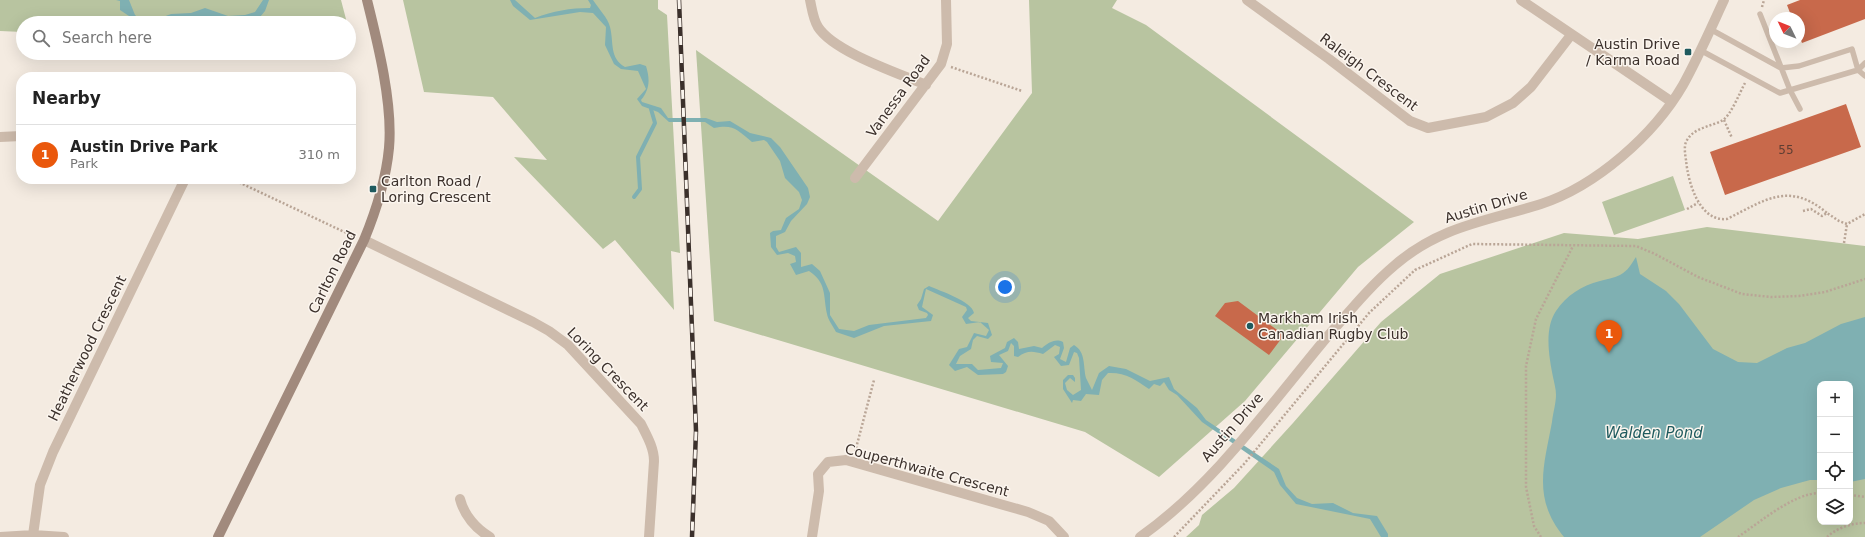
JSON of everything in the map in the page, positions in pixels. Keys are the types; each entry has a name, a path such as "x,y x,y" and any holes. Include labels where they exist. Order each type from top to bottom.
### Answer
{"street":[{"name":"Carlton Road","path":"218,537 364,240 378,206 389,148 389,112 383,73 367,0"},
{"path":"810,0 818,26 827,39 850,52 926,85"},
{"name":"Vanessa Road","path":"855,178 941,64 947,44 946,0"},
{"name":"Raleigh Crescent","path":"1247,0 1329,59 1410,121 1428,128 1486,118 1514,103 1531,87 1571,35"},
{"path":"1521,0 1672,102"},
{"name":"Austin Drive","path":"1140,537 1161,523 1208,477 1361,297 1395,264 1424,243 1455,228 1543,204 1578,188 1607,169 1643,138 1672,102 1683,85 1724,0"},
{"path":"0,137 16,136"},
{"name":"Heatherwood Crescent","path":"33,535 40,486 53,452 183,184"},
{"name":"Loring Crescent","path":"364,240 533,322 568,345 641,424 654,453 649,537"},
{"name":"Couperthwaite Crescent","path":"812,537 819,491 818,474 828,462 846,460 1028,512 1049,521 1064,537"},
{"path":"460,499 463,510 484,534 490,537"},
{"path":"0,537 33,535 64,537"}],"lane":[{"path":"1760,14 1790,90 1800,109"},
{"path":"1710,29 1781,68 1799,66 1852,49 1858,70 1865,76"},
{"path":"1700,50 1780,93 1858,70 1865,62"}],"path":[{"path":"941,64 1022,91"},
{"path":"1748,76 1724,120 1699,129 1687,140 1685,146 1687,172 1698,203 1707,213 1720,220 1727,219 1772,198 1785,195 1804,198 1815,203 1839,221 1847,224 1865,214"},
{"path":"1724,120 1732,138"},
{"path":"242,184 342,232 364,240"},
{"path":"1687,209 1698,203"},
{"path":"1803,211 1811,209 1822,216 1827,213"},
{"path":"1844,243 1847,224"},
{"path":"1174,537 1244,464 1369,313 1415,270 1472,244 1636,246 1655,254 1698,277 1742,294 1764,296 1798,296 1825,292 1865,280"},
{"path":"1541,537 1534,526 1526,487 1526,366 1536,319 1573,246"},
{"path":"852,462 874,380"},
{"path":"1738,537 1789,503 1813,493 1817,493"},
{"path":"1853,495 1865,497"},
{"path":"1827,537 1834,530 1865,522"}],"green space":[{"path":"0,0 341,0 345,16 16,16 16,32 0,31"},
{"path":"403,0 658,0 658,9 667,15 680,253 671,251 674,310 615,240 603,249 514,157 547,160 493,97 424,92"},
{"path":"1029,0 1117,0 1112,8 1146,25 1414,222 1358,267 1245,401 1159,477 1085,432 714,321 696,50 938,221 1032,93"},
{"path":"1673,176 1685,210 1614,235 1602,202"},
{"path":"1707,227 1865,246 1865,537 1186,537 1199,525 1202,515 1234,488 1381,322 1440,274 1564,233 1638,239"}],"water":[{"path":"116,0 129,0 136,16 129,16 120,10 120,1"},
{"path":"263,0 269,0 265,11 261,16 228,16 245,15 255,12"},
{"path":"510,0 515,0 535,18 562,10 590,8 591,5 588,0 593,0 609,24 616,59 625,67 640,64 646,66 648,88 641,100 642,102 661,108 668,118 706,118 717,122 730,121 750,133 771,138 780,147 808,188 810,197 807,204 791,221 785,232 776,236 776,247 779,252 796,247 801,253 801,267 812,264 820,271 830,293 830,315 839,329 854,331 869,325 926,318 928,315 927,313 919,310 917,305 921,299 924,289 929,286 968,304 974,313 968,318 971,321 980,322 966,324 962,317 967,310 966,307 926,289 922,307 933,315 931,321 884,326 854,338 836,332 829,321 822,285 819,280 809,271 796,275 790,264 796,262 795,256 788,253 777,255 771,247 770,233 781,230 786,218 799,209 802,200 799,192 785,178 780,161 767,142 764,140 752,142 735,129 726,127 714,128 705,122 669,122 658,112 642,106 637,99 646,89 638,71 621,69 614,64 605,45 606,27 593,13 580,12 530,20 513,6"},
{"path":"205,8 228,16 166,16 171,14 191,13"},
{"name":"Walden Pond","path":"1636,257 1640,274 1666,291 1679,304 1713,349 1738,362 1757,363 1787,348 1805,343 1841,324 1865,317 1865,479 1853,481 1853,381 1817,381 1817,480 1810,480 1781,488 1754,500 1700,537 1564,537 1554,523 1548,509 1544,495 1543,481 1546,453 1556,398 1548,343 1550,326 1552,318 1560,305 1575,292 1593,283 1620,275 1628,269"},
{"path":"980,322 988,323 992,335 988,339 977,336 973,340 971,349 960,356 956,364 972,364 978,370 1001,368 1003,363 991,362 990,356 1005,348 1007,342 1014,338 1018,342 1019,349 1034,346 1042,348 1054,341 1063,342 1064,348 1060,359 1066,362 1070,348 1074,345 1081,351 1086,378 1092,390 1099,373 1109,366 1126,369 1150,381 1169,377 1174,389 1197,408 1206,420 1279,469 1286,486 1297,498 1312,504 1333,503 1353,513 1377,516 1388,534 1388,537 1381,537 1370,519 1296,504 1280,485 1274,472 1202,422 1177,395 1169,390 1164,382 1160,386 1154,384 1149,389 1125,375 1108,373 1102,380 1099,395 1086,394 1081,401 1073,400 1072,403 1063,389 1063,380 1068,375 1073,375 1075,382 1070,378 1065,383 1067,390 1073,395 1081,390 1079,358 1077,353 1074,352 1069,365 1061,366 1054,357 1059,354 1060,347 1055,345 1043,354 1030,352 1024,353 1018,357 1014,356 1014,346 1011,343 1008,351 999,355 1008,366 1006,372 1003,374 978,375 967,367 955,371 949,365 959,349 967,347 974,333 986,336 989,330"}],"building":[{"path":"1800,0 1865,0 1865,19 1805,42 1805,12 1790,12 1787,5"},
{"path":"1846,104 1861,147 1725,195 1710,152"},
{"name":"Markham Irish Canadian Rugby Club","path":"1238,301 1284,335 1269,355 1215,316 1225,303"}],"waterway":[{"path":"634,197 640,189 638,157 655,123 651,109"}],"railway":[{"path":"679,0 696,431 692,537"}],"place":[{"name":"Austin Drive / Karma Road","path":"1688,52"},
{"name":"Carlton Road / Loring Crescent","path":"373,189"},
{"name":"Markham Irish Canadian Rugby Club","path":"1250,326"},
{"name":"Austin Drive Park","path":"1609,353"}]}
